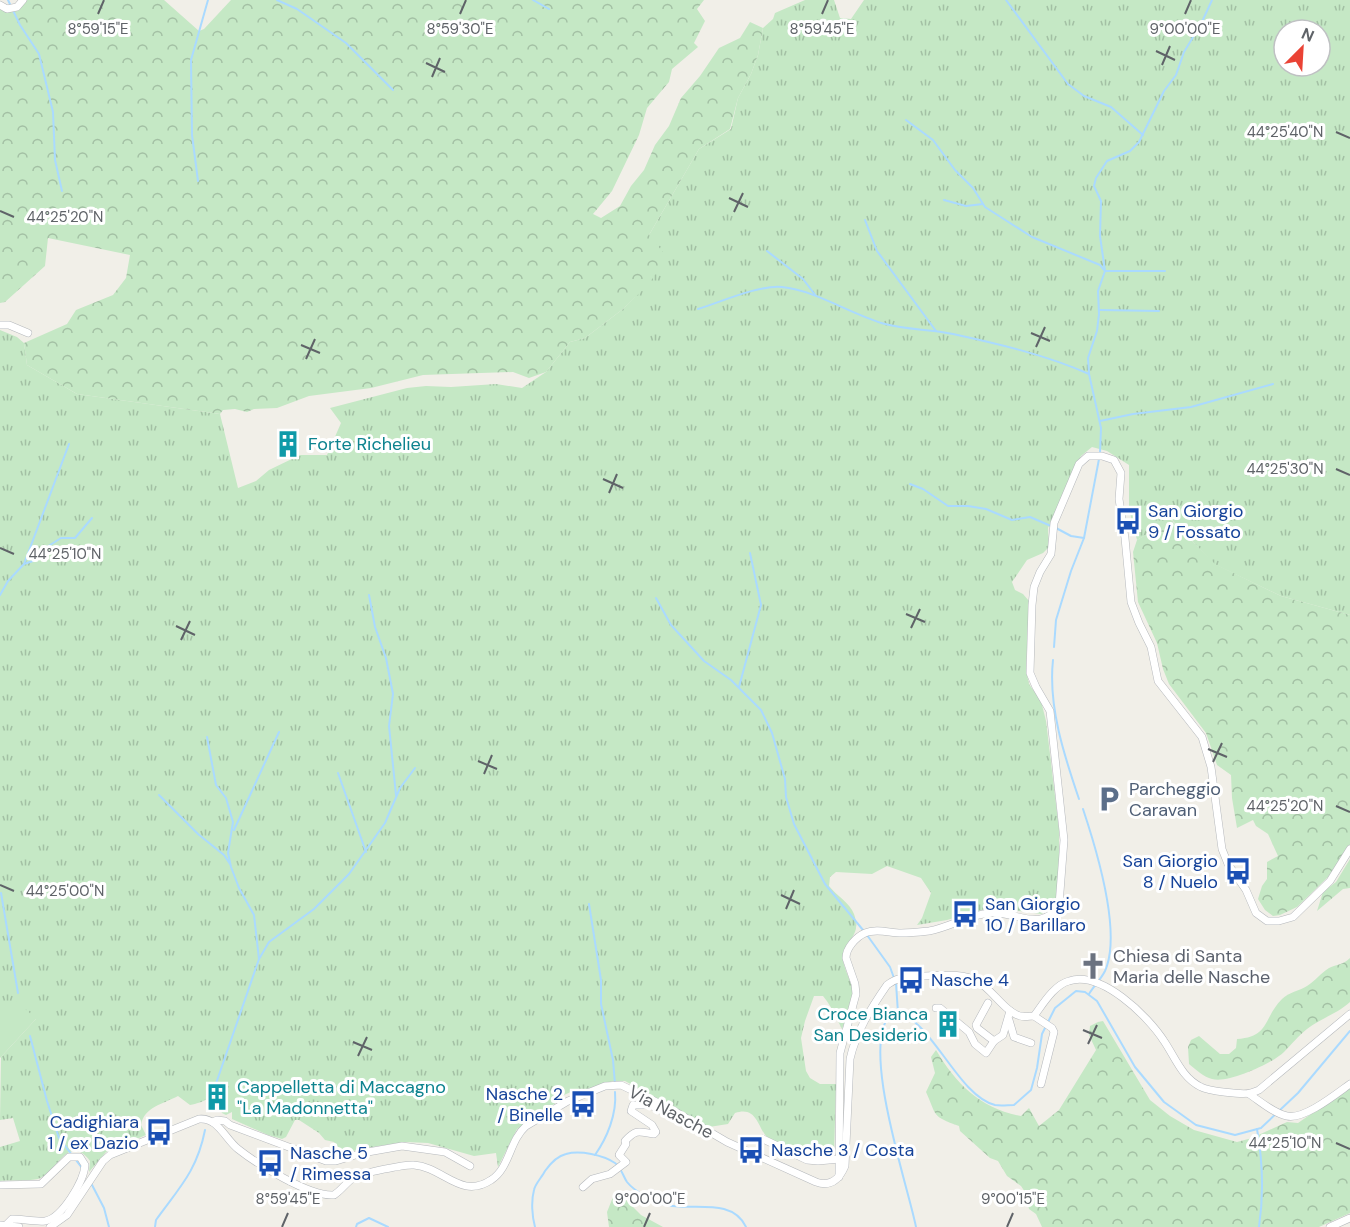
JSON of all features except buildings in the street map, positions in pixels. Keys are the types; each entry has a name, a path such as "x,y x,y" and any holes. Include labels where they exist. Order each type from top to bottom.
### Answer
{"street":[{"path":"0,4 7,9 17,8 23,0"},
{"path":"0,325 9,325 28,333"},
{"path":"839,1177 840,1053 856,994 846,958 851,945 864,933 872,931 902,933 930,931 977,915 994,913 1042,920 1053,914 1059,905 1064,840 1053,729 1050,711 1030,673 1034,587 1051,554 1054,523 1079,464 1088,456 1102,456 1114,460 1121,473 1119,499 1131,602 1151,647 1158,681 1202,737 1211,767 1222,849 1228,864 1246,890 1256,913 1267,921 1279,921 1293,917 1330,881 1350,849"},
{"path":"839,1177 845,1166 847,1151 852,1051 860,1028 889,983 900,978 959,975 976,980 996,996 1009,1014 1014,1037 1031,1043"},
{"path":"1036,1018 1049,996 1068,981 1083,979 1098,982 1112,990 1143,1016 1164,1040 1179,1066 1200,1087 1249,1094 1286,1116 1297,1117 1330,1099 1350,1084"},
{"path":"988,1003 976,1025 977,1029 994,1041"},
{"path":"936,1008 940,1008 969,1032 975,1044 986,1053 994,1041 1003,1035 1009,1014"},
{"path":"1009,1014 1036,1018 1052,1028 1053,1037 1041,1084"},
{"path":"1249,1094 1259,1090 1350,1014"},
{"name":"Via Nasche","path":"213,1122 231,1143 249,1157 318,1194 328,1195 338,1192 356,1177 406,1165 427,1168 469,1187 481,1186 498,1174 520,1131 526,1126 557,1106 610,1085 627,1087 669,1107 727,1142 816,1182 827,1184 839,1177"},
{"path":"583,1187 592,1179 610,1174 626,1162 619,1155 630,1134 642,1131 652,1135 656,1132 652,1125 633,1114 630,1109 633,1105 644,1104 664,1112 669,1107"},
{"path":"50,1227 67,1215 103,1161 110,1155 204,1118 213,1122 225,1121 230,1125 326,1161 336,1161 362,1153 402,1146 445,1152 470,1166"},
{"path":"763,1139 807,1160 840,1158"},
{"path":"0,1185 41,1184 69,1157 80,1157 86,1165 82,1178 56,1216 46,1221 12,1219 3,1225"},
{"path":"1330,1227 1350,1218"},
{"path":"3,1225 20,1227"}],"green space":[{"path":"26,0 164,0 199,31 204,29 231,0 704,0 697,9 705,21 694,43 698,47 672,69 669,82 647,108 639,135 612,191 593,214 601,218 620,206 631,186 644,170 655,145 669,126 681,98 700,76 719,48 740,38 750,22 763,28 758,55 738,98 730,129 699,149 649,235 666,256 649,284 623,309 585,338 570,342 546,372 529,378 513,372 423,375 371,388 309,396 277,408 254,409 247,412 235,409 223,410 220,414 77,394 27,365 24,343 67,324 76,310 113,295 126,278 130,255 48,238 45,266 5,302 0,303 0,8 6,12 18,11"},
{"path":"805,0 834,0 840,18 851,19 864,0 1350,0 1350,615 1281,596 1214,564 1172,520 1137,540 1129,509 1129,465 1107,451 1092,447 1081,456 1048,528 1049,547 1043,553 1027,560 1012,582 1015,590 1029,601 1026,670 1029,684 1041,701 1046,721 1059,829 1056,900 1049,911 1041,914 992,907 947,920 917,925 931,893 921,878 887,866 872,874 836,872 830,877 829,886 849,906 856,921 854,935 843,956 852,988 852,998 842,1029 823,996 814,996 801,1038 806,1071 810,1078 820,1084 836,1084 834,1157 808,1156 782,1147 768,1138 753,1115 748,1112 735,1113 728,1124 709,1127 625,1081 613,1081 576,1094 573,1091 564,1095 563,1098 517,1129 498,1167 496,1153 474,1156 428,1143 406,1142 359,1149 349,1153 339,1148 334,1142 325,1140 319,1133 299,1120 295,1120 286,1137 282,1139 232,1119 232,1112 226,1115 222,1113 219,1107 223,1097 216,1090 205,1100 195,1104 190,1105 178,1096 150,1110 141,1125 146,1135 106,1152 89,1172 90,1161 82,1153 75,1151 62,1157 51,1170 38,1179 0,1181 0,1147 20,1141 13,1118 0,1120 1,1057 36,1019 0,1020 0,330 17,337 24,343 27,365 77,394 220,414 238,488 256,481 269,470 300,455 327,455 341,423 330,408 407,388 426,386 496,384 522,388 546,372 570,342 585,338 635,297 649,235 699,149 731,129 738,98 758,55 763,28 773,19 775,13"},
{"path":"1171,520 1215,564 1281,596 1350,615 1350,845 1328,877 1297,907 1280,915 1273,916 1265,910 1258,899 1267,879 1267,862 1278,856 1268,834 1256,826 1253,820 1237,828 1231,775 1217,765 1206,733 1169,684 1157,643 1138,602 1133,552 1137,540"},
{"path":"1350,859 1350,888 1343,889 1317,911 1323,892 1336,882"},
{"path":"1350,958 1350,1002 1307,1029 1278,1057 1250,1072 1219,1080 1206,1077 1189,1064 1188,1047 1191,1040 1199,1036 1220,1054 1229,1054 1236,1048 1237,1039 1255,1035 1261,1030 1276,1006 1285,997 1307,986 1329,968"},
{"path":"17,1001 36,1019 0,1058 0,1020"},
{"path":"1103,1021 1150,1100 1170,1116 1194,1130 1237,1142 1252,1138 1287,1122 1298,1123 1350,1087 1350,1213 1319,1227 1042,1227 1036,1214 1029,1209 1025,1192 1021,1186 1007,1176 998,1161 990,1158 960,1131 959,1126 939,1117 934,1111 926,1092 935,1073 931,1057 936,1050 961,1084 994,1108 1021,1116 1029,1108 1039,1126 1059,1110 1096,1050 1089,1035 1090,1026"},
{"path":"615,1192 619,1193 641,1215 663,1227 609,1227 607,1212"}],"waterway":[{"path":"8,0 20,25 39,54 53,112 55,160 62,191"},
{"path":"198,181 192,135 191,60 208,0"},
{"path":"277,0 297,9 346,43 393,90"},
{"path":"533,0 549,9"},
{"path":"1006,0 1068,84 1084,96 1111,107 1143,135"},
{"path":"1105,271 1100,236 1101,201 1094,186 1096,178 1107,161 1130,151 1139,142 1164,91 1176,75 1184,52 1212,0"},
{"path":"906,120 933,140 955,170 973,188 985,207 1032,237 1100,265 1105,271 1165,271"},
{"path":"944,200 966,206 983,204"},
{"path":"865,220 877,251 936,331"},
{"path":"767,251 803,279 816,296"},
{"path":"1100,453 1101,428 1089,374 1088,358 1097,331 1098,291 1105,271"},
{"path":"698,309 762,289 772,287 795,289 885,324 944,332 988,342 1039,356 1089,374"},
{"path":"1100,310 1159,311"},
{"path":"1100,421 1133,414 1191,407 1273,384"},
{"path":"24,564 69,444"},
{"path":"1054,647 1056,620 1084,538 1099,459"},
{"path":"910,484 923,489 948,506 986,509 1012,520 1030,517 1051,526"},
{"path":"0,595 8,581 24,564 33,561 47,547 61,538 75,538 92,518"},
{"path":"1056,528 1071,536 1084,538"},
{"path":"739,687 761,605 750,553"},
{"path":"369,595 393,694 389,726 396,795"},
{"path":"656,598 671,625 704,661 731,680 761,710 772,733 785,779 786,797 794,824 825,884 863,930"},
{"path":"1053,660 1053,695 1058,730 1079,799"},
{"path":"234,830 279,732"},
{"path":"207,737 216,785 226,798 233,822 228,853 231,867 239,888 254,915 259,959"},
{"path":"211,1098 259,959 269,942 314,909 349,874 385,823 400,788 415,768"},
{"path":"338,773 366,852"},
{"path":"159,795 198,834 224,855 230,864"},
{"path":"1083,809 1100,867 1111,935 1105,971 1089,994"},
{"path":"1,893 18,993"},
{"path":"589,904 601,980 601,1004 613,1060 615,1084"},
{"path":"867,935 890,967 894,978"},
{"path":"896,983 898,1013"},
{"path":"916,1227 888,1116 883,1084 880,1054 883,1030 891,1014 904,1015 917,1024 967,1086 981,1098 995,1105 1014,1105 1031,1090 1042,1034 1055,1008 1076,991 1085,992 1097,1001 1135,1067 1164,1102 1196,1125 1235,1135 1261,1128 1298,1093 1350,1031"},
{"path":"30,1036 59,1138 82,1168"},
{"path":"595,1155 610,1125 615,1092"},
{"path":"1257,1129 1262,1178 1259,1227"},
{"path":"155,1227 156,1220 192,1168 205,1130"},
{"path":"535,1227 532,1204 536,1185 557,1158 566,1154 578,1153 598,1156 615,1163 630,1186 656,1202 676,1206 721,1208 740,1218 746,1227"},
{"path":"91,1183 104,1208 109,1227"},
{"path":"356,1227 357,1224 369,1218 388,1227"}],"place":[{"name":"Forte Richelieu","path":"288,444"},
{"name":"San Giorgio 9 / Fossato","path":"1128,521"},
{"name":"Parcheggio Caravan","path":"1109,799"},
{"name":"San Giorgio 8 / Nuelo","path":"1238,871"},
{"name":"San Giorgio 10 / Barillaro","path":"965,914"},
{"name":"Chiesa di Santa Maria delle Nasche","path":"1093,966"},
{"name":"Nasche 4","path":"911,980"},
{"name":"Croce Bianca San Desiderio","path":"948,1024"},
{"name":"Cappelletta di Maccagno \"La Madonnetta\"","path":"217,1097"},
{"name":"Nasche 2 / Binelle","path":"583,1104"},
{"name":"Cadighiara 1 / ex Dazio","path":"159,1132"},
{"name":"Nasche 3 / Costa","path":"751,1150"},
{"name":"Nasche 5 / Rimessa","path":"270,1163"}]}
